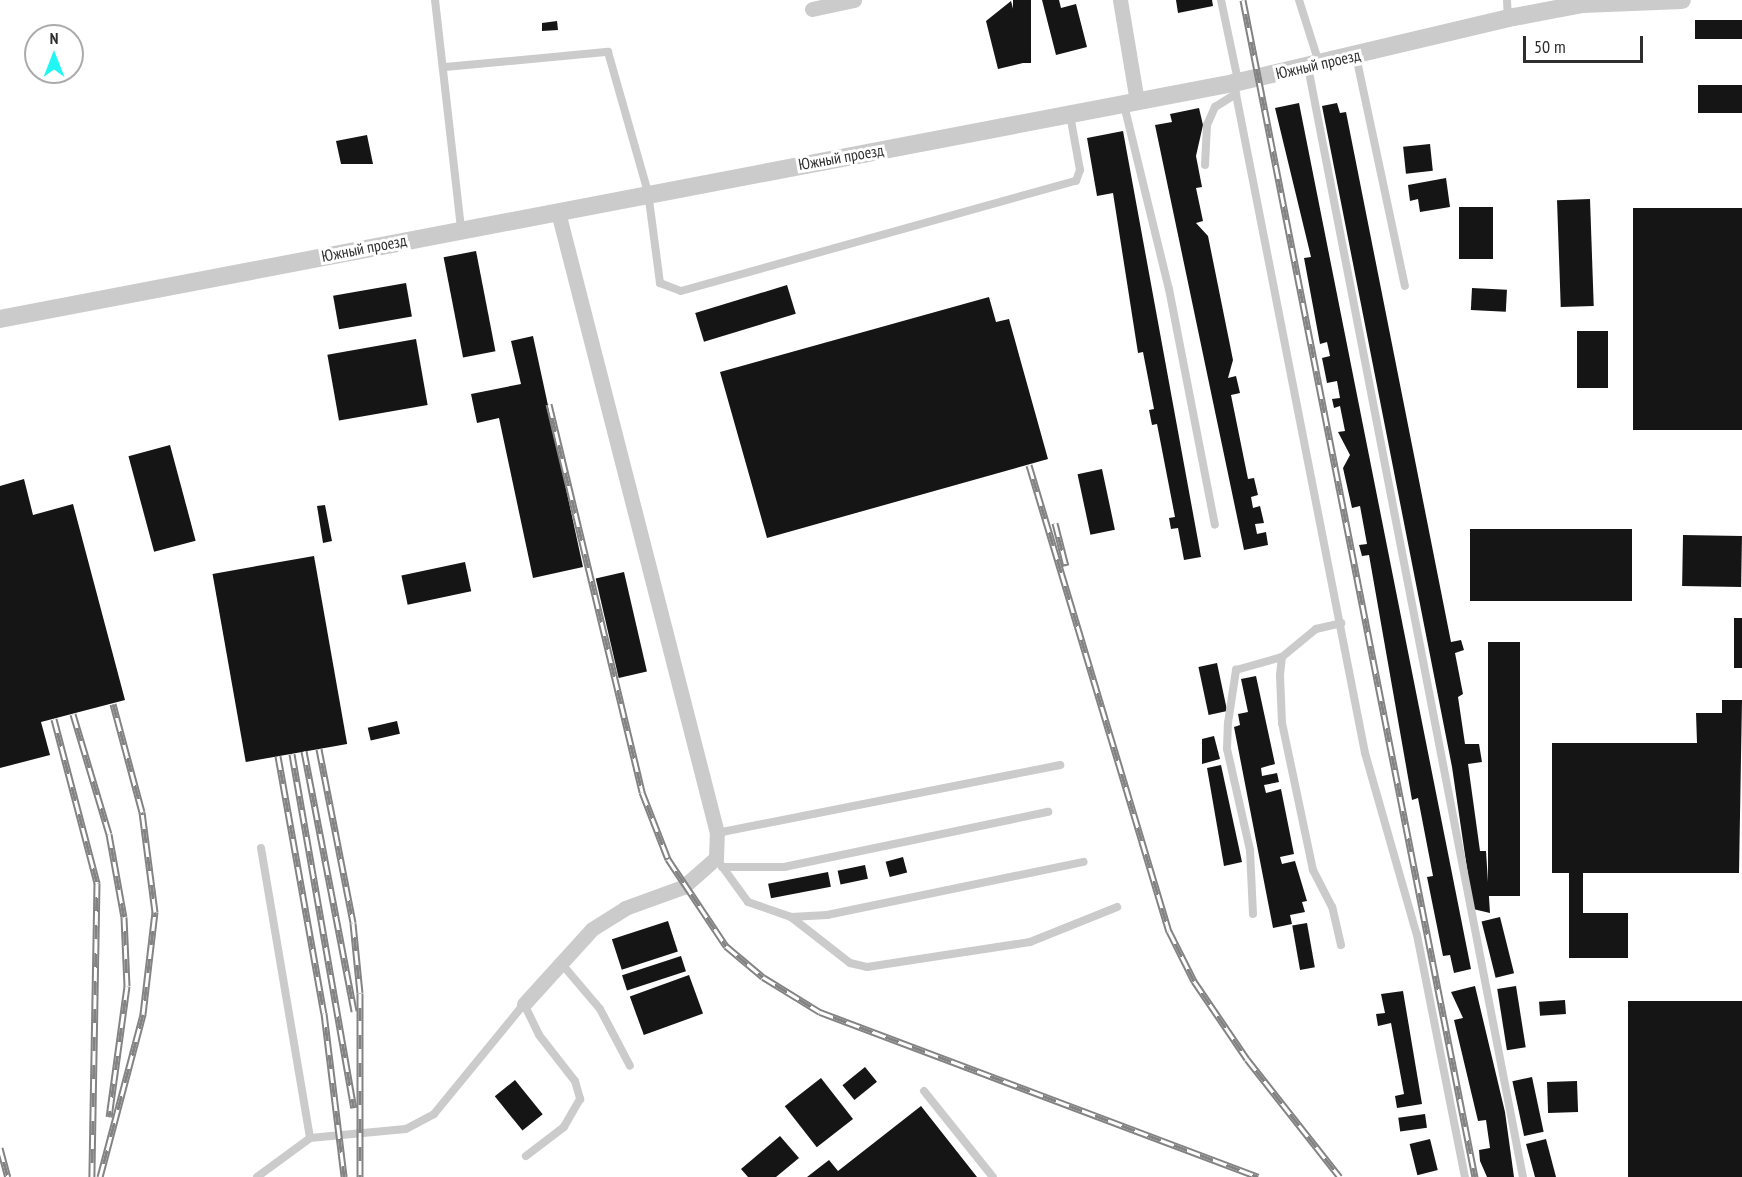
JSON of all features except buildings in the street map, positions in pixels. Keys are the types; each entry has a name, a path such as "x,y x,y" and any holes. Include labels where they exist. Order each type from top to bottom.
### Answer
{"street":[{"path":"812,9 854,0"},
{"path":"1120,0 1130,104"},
{"name":"Южный проезд","path":"0,319 558,212 648,192 1236,86 1508,18 1583,4 1682,0"},
{"path":"524,1004 592,929 625,908 683,887 719,863 717,833 558,212"}],"lane":[{"path":"435,0 445,67 461,229"},
{"path":"1221,0 1365,753 1417,934 1465,1177"},
{"path":"1299,0 1314,66 1523,1177"},
{"path":"1507,0 1508,18"},
{"path":"445,67 608,52 648,192 660,284 681,291 1076,180 1080,170 1070,115"},
{"path":"1356,56 1405,286"},
{"path":"1204,165 1207,125 1215,107 1236,86"},
{"path":"1130,104 1215,525"},
{"path":"1253,914 1250,850 1227,749 1228,723 1236,670 1282,657 1316,629 1341,623"},
{"path":"1282,657 1282,723 1313,870 1332,907 1341,945"},
{"path":"717,833 1060,765"},
{"path":"719,863 784,867 1048,812"},
{"path":"261,848 309,1138"},
{"path":"791,917 827,915 1084,862"},
{"path":"719,863 748,902 791,917 850,963 867,968 1030,942 1117,907"},
{"path":"561,963 600,1009 630,1066"},
{"path":"257,1177 309,1138 406,1129 434,1114 524,1004 539,1035 575,1081 580,1099 564,1126 526,1156"},
{"path":"924,1091 993,1177"}],"railway":[{"path":"1243,0 1475,1177"},
{"path":"549,404 642,792 668,859 726,946 763,977 820,1012 1258,1177"},
{"path":"1029,465 1169,931 1194,981 1247,1059 1340,1177"},
{"path":"1055,523 1066,566"},
{"path":"100,1177 143,1014 155,912 142,812 113,704"},
{"path":"73,714 109,834 124,917 127,986 109,1117"},
{"path":"54,719 97,883 92,1177"},
{"path":"319,749 353,923 360,993 360,1177"},
{"path":"304,751 354,1011"},
{"path":"292,754 354,1108"},
{"path":"278,756 324,1013 344,1177"},
{"path":"0,1148 8,1177"}]}
